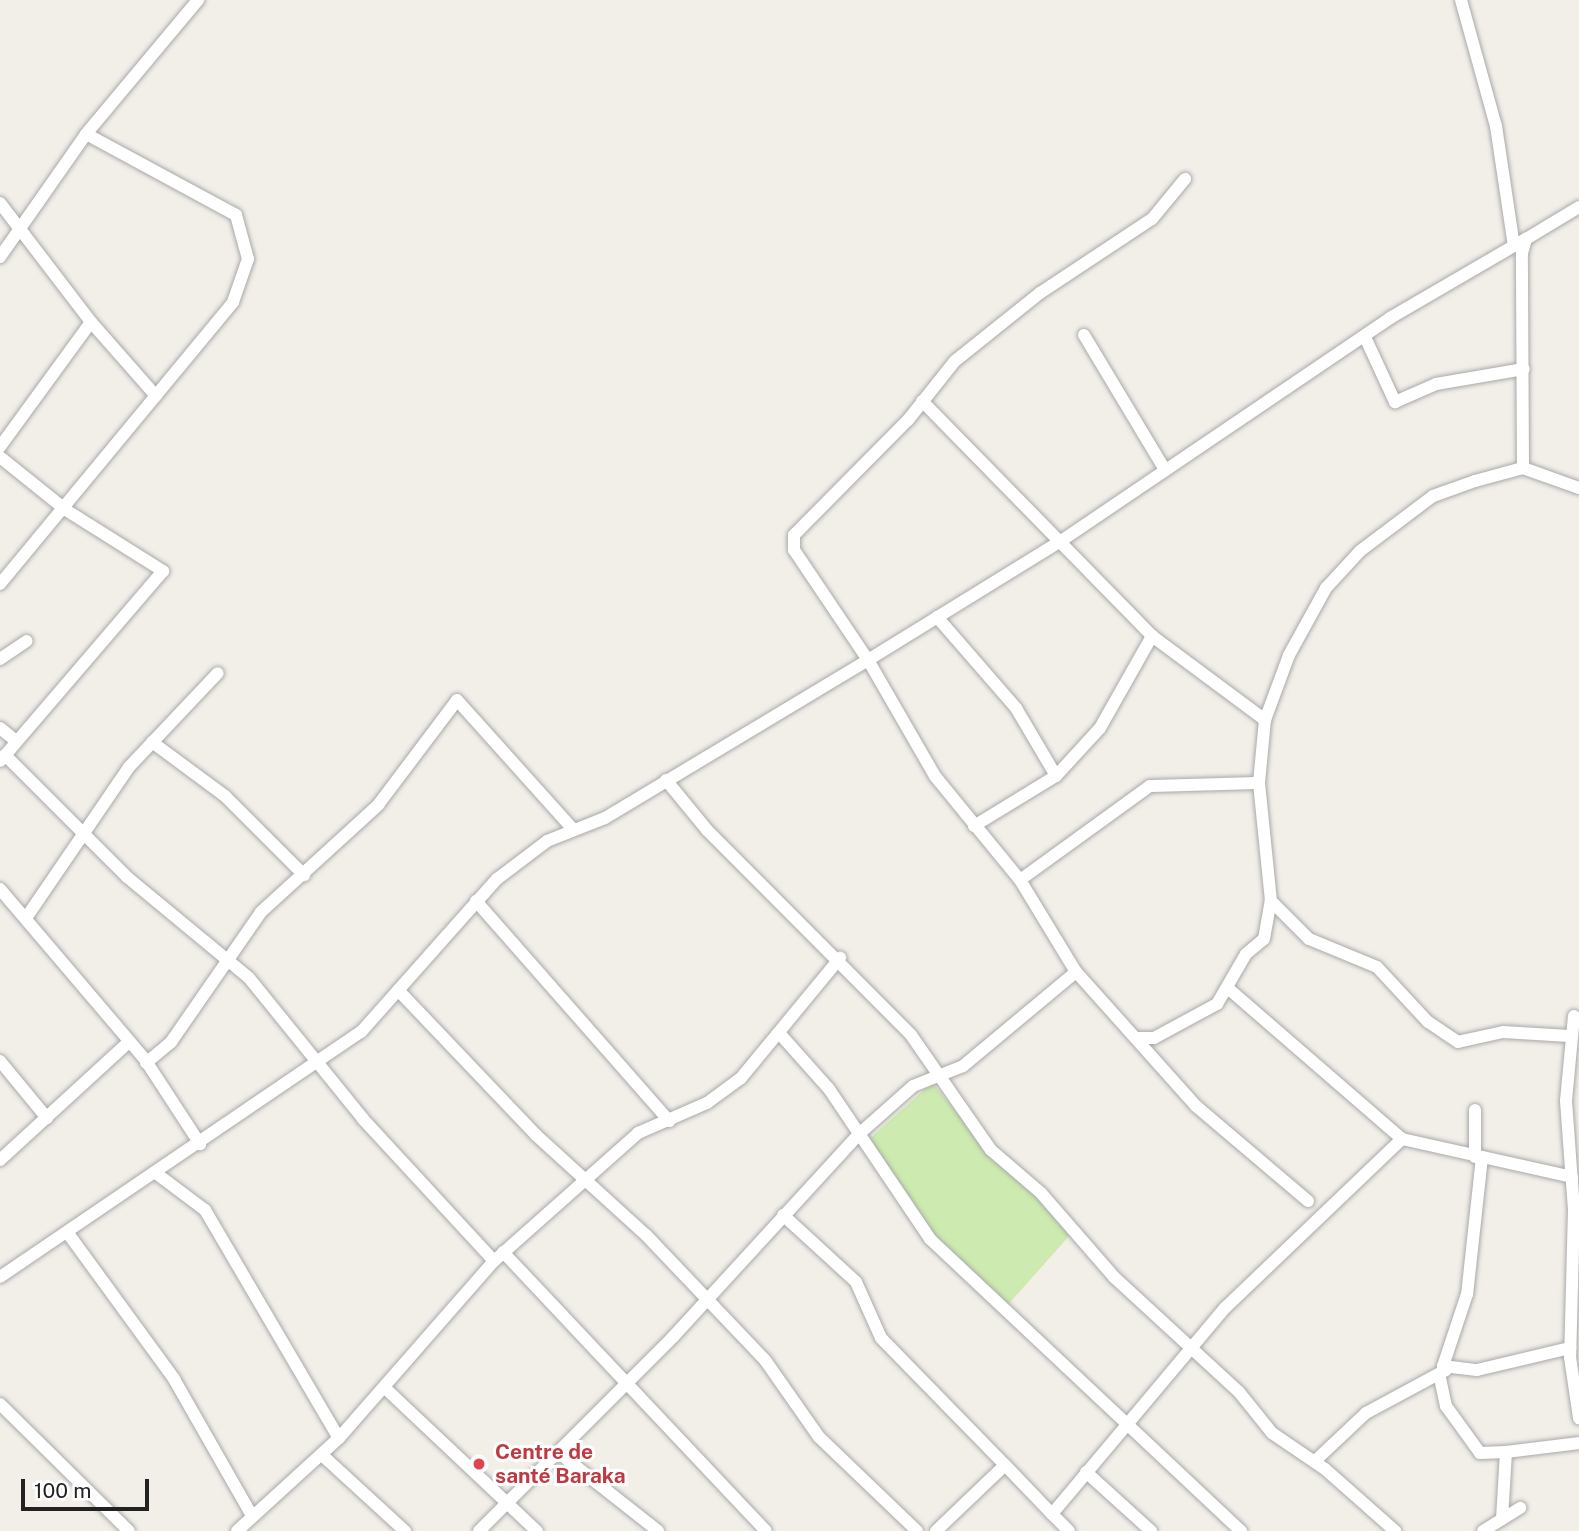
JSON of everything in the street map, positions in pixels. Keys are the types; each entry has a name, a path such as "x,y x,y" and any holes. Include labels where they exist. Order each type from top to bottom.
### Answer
{"street":[{"path":"0,257 86,134 198,0"},
{"path":"1461,0 1496,126 1520,243 1524,369 1523,468"},
{"path":"0,584 66,510 233,302 248,259 247,236 236,215 86,134"},
{"path":"1185,179 1152,219 1040,293 948,368 922,401 794,535 794,550 868,660 935,776 1020,880 1076,972 1235,1144 1308,1201"},
{"path":"0,203 19,232 90,322 156,396"},
{"path":"0,1277 157,1174 361,1032 476,901 571,827 605,818 868,660 1061,541 1366,337 1579,207"},
{"path":"0,447 90,322"},
{"path":"1084,335 1165,470"},
{"path":"1366,337 1395,402 1436,384 1524,369"},
{"path":"922,401 1152,636 1265,720"},
{"path":"0,457 66,510 159,567 163,576 2,758 84,835 230,962 316,1062 499,1256 766,1531"},
{"path":"1136,1038 1154,1038 1194,1019 1230,990 1246,954 1264,939 1271,901 1259,783 1265,720 1295,643 1347,564 1433,496 1523,468 1579,488"},
{"path":"937,617 1016,708 1056,776"},
{"path":"974,826 1056,776 1100,728 1152,636"},
{"path":"0,659 27,641"},
{"path":"26,918 152,742 218,673"},
{"path":"146,1063 171,1042 230,962 261,912 378,804 457,700 571,827"},
{"path":"0,728 16,741"},
{"path":"152,742 225,796 304,875"},
{"path":"666,780 707,830 840,958 939,1073 991,1150 1265,1426 1315,1461 1395,1531"},
{"path":"1020,880 1150,786 1259,783"},
{"path":"0,889 146,1063 200,1144"},
{"path":"476,901 669,1121"},
{"path":"1271,901 1318,946 1377,967 1428,1022 1458,1042 1503,1032 1569,1036"},
{"path":"237,1531 248,1517 322,1455 385,1388 499,1256 638,1133 669,1121 741,1078 840,958"},
{"path":"479,1531 627,1385 859,1134 913,1086 939,1073 963,1066 1076,972"},
{"path":"398,990 585,1181 646,1235 704,1300 765,1360 819,1437 917,1531"},
{"path":"1230,990 1402,1139 1478,1157 1575,1172"},
{"path":"1574,1016 1569,1036 1576,1199 1575,1294 1570,1348 1579,1418"},
{"path":"780,1034 859,1134 930,1238 1241,1531"},
{"path":"0,1160 128,1042"},
{"path":"0,1061 47,1118"},
{"path":"1475,1110 1478,1157 1467,1294 1443,1358 1446,1406 1479,1453 1579,1443"},
{"path":"1052,1514 1126,1423 1193,1351 1225,1308 1402,1139"},
{"path":"157,1174 205,1210 338,1438"},
{"path":"783,1215 856,1282 881,1338 1069,1531"},
{"path":"66,1232 174,1379 255,1531"},
{"path":"1315,1461 1391,1396 1443,1374 1477,1370 1570,1348"},
{"path":"385,1388 537,1531"},
{"path":"0,1404 129,1531"},
{"path":"1502,1519 1506,1452"},
{"path":"559,1453 658,1531"},
{"path":"322,1455 405,1531"},
{"path":"936,1531 1005,1465"},
{"path":"1086,1472 1151,1531"},
{"path":"1482,1531 1520,1508"}],"green space":[{"path":"932,1083 1010,1175 1035,1192 1071,1234 1005,1308 926,1226 869,1139"}],"place":[{"name":"Centre de santé Baraka","path":"479,1464"}]}
